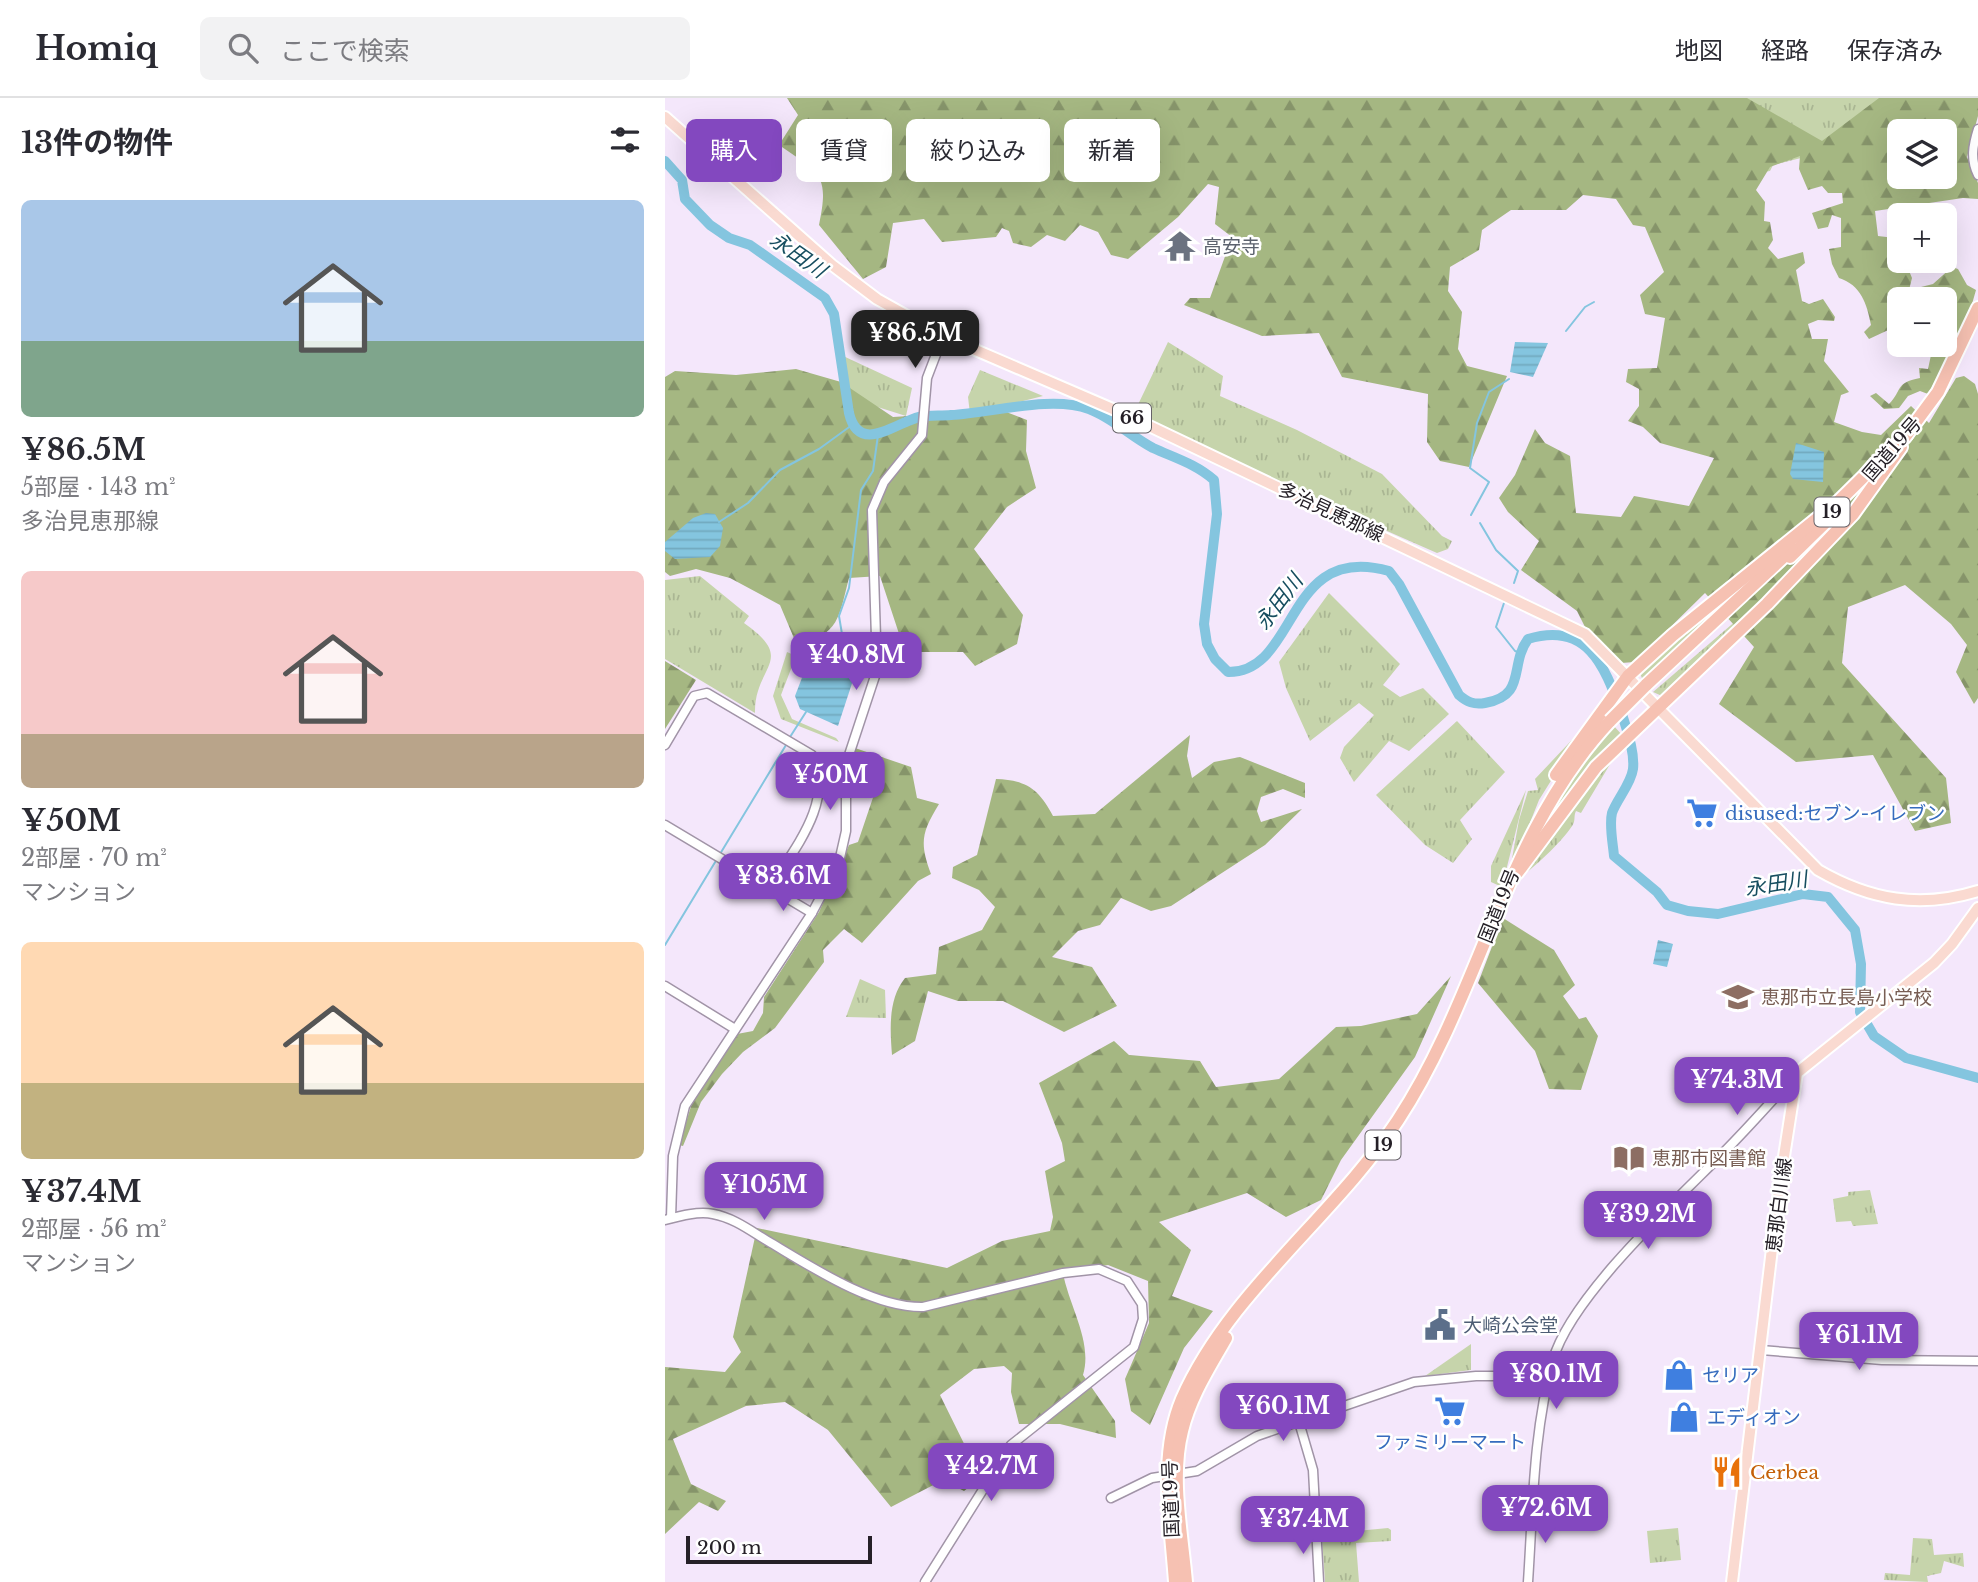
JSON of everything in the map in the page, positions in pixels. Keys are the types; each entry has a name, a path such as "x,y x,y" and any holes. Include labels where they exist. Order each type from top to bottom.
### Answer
{"highway":[{"name":"国道19号","path":"1175,1582 1173,1475 1189,1408 1212,1362 1245,1309 1383,1145 1419,1095 1447,1041 1518,860 1556,789 1611,722 1847,498 1907,434 1950,372 1978,308"},
{"name":"国道19号","path":"1648,687 1867,484 1901,447 1945,387 1978,318"},
{"path":"1518,860 1527,832 1552,782 1627,676 1673,635 1839,501 1907,434"},
{"path":"1516,874 1539,847 1582,783 1628,735 1767,604 1853,514 1901,447"},
{"name":"国道19号","path":"1507,889 1552,803 1582,758 1611,722"},
{"name":"国道19号","path":"1173,1475 1186,1582"}],"main road":[{"name":"多治見恵那線","path":"665,117 864,291 943,336 1122,413 1585,634 1818,870 1843,885 1884,898 1916,902 1978,891"},
{"path":"1797,1073 1934,963 1976,912 1970,901 1960,895"},
{"name":"恵那白川線","path":"1733,1582 1780,1182 1797,1073"}],"street":[{"path":"1978,129 1973,165 1978,175"},
{"path":"925,1582 1011,1446 1134,1348 1143,1319 1142,1304 1136,1292 1127,1281 1099,1269 1063,1273 923,1307 907,1308 885,1302 854,1288 795,1258 731,1219 705,1213 668,1219 673,1156 684,1106 812,913 832,877 844,844 846,764 876,677 878,639 871,510 884,482 922,435 927,378 943,336"},
{"path":"665,745 691,701 701,692 714,694 806,749 815,761 817,807 770,888"},
{"path":"665,825 812,913"},
{"path":"665,986 735,1029"},
{"path":"1528,1582 1537,1441 1553,1359 1562,1340 1604,1279 1797,1073"},
{"path":"1761,1350 1882,1360 1978,1361"},
{"path":"1111,1498 1145,1480 1197,1472 1257,1436 1414,1382 1476,1376 1550,1376"},
{"path":"1299,1422 1313,1470 1319,1582"}],"green space":[{"path":"787,98 1747,98 1822,141 1879,98 1978,98 1978,116 1967,157 1978,183 1978,199 1887,203 1887,209 1875,211 1878,236 1887,237 1887,273 1910,273 1912,278 1910,287 1887,287 1887,331 1869,339 1864,332 1871,325 1862,296 1853,285 1839,278 1832,264 1829,249 1841,247 1841,218 1832,215 1828,227 1818,229 1812,213 1843,203 1842,193 1828,193 1822,186 1808,190 1799,169 1800,156 1770,167 1756,190 1765,202 1764,221 1770,222 1773,240 1768,248 1778,259 1803,252 1805,263 1796,270 1802,301 1809,304 1823,299 1835,317 1834,321 1818,320 1808,324 1812,339 1828,339 1824,361 1849,392 1841,395 1834,422 1862,432 1881,435 1911,406 1929,423 1956,378 1964,376 1975,384 1978,394 1978,698 1974,704 1956,672 1967,645 1951,624 1905,585 1848,607 1842,663 1946,778 1951,823 1915,831 1873,755 1796,762 1719,704 1754,647 1705,593 1635,662 1621,663 1585,627 1577,611 1521,570 1539,541 1508,512 1499,498 1515,475 1535,429 1545,443 1570,456 1576,513 1621,517 1634,496 1689,506 1714,458 1660,443 1643,427 1628,421 1639,406 1639,389 1626,382 1628,369 1657,368 1665,318 1645,314 1640,295 1664,272 1645,227 1633,225 1616,199 1583,195 1566,210 1511,210 1482,230 1479,250 1450,267 1448,291 1462,312 1458,349 1467,366 1507,376 1469,467 1440,461 1427,442 1428,394 1342,377 1319,333 1262,336 1184,305 1190,298 1210,298 1232,237 1215,224 1219,187 1208,184 1178,217 1128,259 1111,255 1098,232 1080,225 1065,241 1047,235 1031,247 1013,243 1009,231 1002,228 996,237 942,242 924,219 893,223 886,267 863,279 819,225 823,194 821,182 892,182 892,119 796,119 796,157 782,147 782,140 798,115"},
{"path":"1668,98 1890,98 1801,158 1773,165 1770,171 1764,172"},
{"path":"1958,269 1967,285 1976,290 1966,325 1957,341 1957,287 1921,287 1933,284 1945,273 1957,273"},
{"path":"1168,342 1223,376 1220,396 1297,430 1382,474 1442,536 1452,541 1448,549 1437,553 1255,473 1134,413"},
{"path":"841,355 912,388 906,416 846,397"},
{"path":"1931,357 1948,357 1928,394 1920,391 1908,396 1899,408 1884,409 1870,396 1876,393 1889,404 1902,385 1920,378 1919,368 1928,369"},
{"path":"796,369 841,382 893,417 1001,410 1027,420 1026,451 1036,488 1007,507 974,549 1023,615 1017,644 975,666 963,652 905,652 880,576 849,578 839,613 829,630 811,640 796,643 780,605 730,578 696,569 670,576 665,572 665,377 675,371 736,375"},
{"path":"980,370 1043,396 970,414 968,397"},
{"path":"1801,565 1662,696 1653,692"},
{"path":"1757,573 1644,683 1639,671"},
{"path":"700,576 749,616 744,623 768,646 771,656 756,697 755,713 665,659 665,580"},
{"path":"1329,593 1400,664 1383,685 1400,697 1423,688 1449,714 1409,751 1389,741 1354,782 1340,758 1344,747 1374,715 1359,703 1310,741 1286,688 1279,662"},
{"path":"787,652 796,656 781,695 792,719 836,738 839,742 781,719 773,696"},
{"path":"665,661 696,680 665,729"},
{"path":"1457,721 1505,772 1460,820 1472,839 1453,863 1425,845 1376,795"},
{"path":"1613,725 1623,736 1538,843 1548,813 1557,797"},
{"path":"1585,726 1539,800 1509,875 1519,820 1528,791 1538,790 1535,779"},
{"path":"1190,735 1187,756 1192,778 1214,762 1240,757 1305,783 1305,798 1283,789 1261,797 1257,811 1261,822 1302,809 1265,845 1171,906 1151,911 1121,898 1100,925 1078,931 1052,957 1092,967 1117,1006 1064,1032 1003,1001 958,1001 928,991 915,1041 892,1055 893,1005 899,986 905,978 936,974 939,947 982,930 995,907 979,890 952,878 953,867 977,855 996,779 1016,781 1031,788 1053,816 1095,814"},
{"path":"1622,744 1581,813 1576,811 1574,822 1565,835 1539,862 1517,878"},
{"path":"855,748 911,767 917,798 939,804 924,838 931,874 918,881 862,943 844,929 823,950 824,962 775,1028 743,1052 722,1074 701,1102 683,1146 679,1145 692,1103 737,1034 753,1031 763,1013 764,997 819,912 849,845 858,842 884,765 854,752"},
{"path":"1526,790 1502,887 1491,882 1491,866"},
{"path":"1503,918 1554,950 1575,985 1563,996 1579,1019 1586,1017 1598,1036 1581,1090 1549,1089 1535,1051 1478,983"},
{"path":"1451,976 1415,1057 1341,1160 1321,1200 1286,1217 1247,1193 1159,1222 1191,1250 1172,1296 1213,1311 1184,1348 1150,1425 1131,1411 1125,1379 1149,1323 1148,1281 1108,1265 1063,1273 1083,1337 1083,1375 1115,1421 1116,1438 1060,1424 1019,1424 1011,1392 1012,1373 1004,1366 974,1369 940,1395 981,1478 964,1491 943,1480 891,1507 828,1430 785,1402 746,1406 673,1439 691,1484 726,1501 718,1511 699,1502 665,1534 665,1367 725,1372 741,1352 733,1337 757,1228 947,1268 1002,1241 1050,1231 1053,1217 1045,1171 1065,1161 1062,1143 1039,1083 1114,1041 1129,1055 1200,1061 1216,1087 1279,1079 1336,1027 1361,1026 1417,1014"},
{"path":"860,979 885,990 886,1018 846,1017"},
{"path":"1870,1190 1878,1224 1853,1226 1851,1221 1836,1222 1833,1199 1848,1196 1848,1192"},
{"path":"1471,1344 1471,1370 1425,1376"},
{"path":"1388,1528 1391,1530 1391,1541 1356,1543 1359,1582 1325,1582 1322,1538 1326,1534"},
{"path":"1678,1528 1681,1560 1650,1563 1647,1531"},
{"path":"1913,1538 1932,1539 1934,1555 1963,1553 1964,1567 1944,1561 1941,1573 1927,1576 1928,1582 1884,1580 1885,1573 1910,1575"}],"water":[{"path":"1515,342 1548,343 1533,377 1510,372"},
{"path":"1796,443 1824,452 1823,482 1793,479 1790,474"},
{"path":"706,513 715,514 723,528 720,546 710,557 675,559 665,551 665,542 693,518"},
{"path":"830,655 858,665 838,726 800,709 795,696 808,662"},
{"path":"1658,940 1673,944 1667,967 1653,964"}],"waterway":[{"name":"永田川","path":"665,161 682,180 685,199 710,225 729,238 750,245 825,298 834,314 849,413 854,426 861,432 879,433 923,416 967,414 1039,404 1074,405 1098,413 1153,448 1193,465 1214,480 1217,514 1204,624 1207,644 1215,659 1228,672 1251,667 1268,652 1311,590 1330,574 1355,567 1389,571 1399,584 1459,695 1471,702 1485,703 1507,694 1512,687 1522,649 1528,639 1548,635 1565,636 1579,642 1600,663 1608,678 1621,711 1633,755 1632,775 1611,818 1614,856 1657,892 1667,905 1688,911 1718,914 1803,894 1828,897 1855,930 1861,964 1860,1012 1874,1036 1906,1058 1978,1078"},
{"path":"1566,331 1585,307 1594,302"},
{"path":"1471,515 1489,482 1470,468 1477,423 1489,392 1509,379"},
{"path":"719,522 748,503 780,470 819,449 852,425"},
{"path":"836,658 843,640 839,616 849,588 861,490 873,471 878,435"},
{"path":"1480,523 1496,550 1518,571 1514,583"},
{"path":"1505,600 1496,627 1515,651 1521,653"},
{"path":"790,737 806,712"},
{"path":"720,854 786,745"},
{"path":"665,945 717,859"}],"place":[{"name":"高安寺","path":"1180,246"},
{"name":"disused:セブン-イレブン","path":"1702,813"},
{"name":"恵那市立長島小学校","path":"1738,997"},
{"name":"恵那市図書館","path":"1629,1158"},
{"name":"大崎公会堂","path":"1440,1325"},
{"name":"セリア","path":"1679,1375"},
{"name":"ファミリーマート","path":"1450,1411"},
{"name":"エディオン","path":"1684,1417"},
{"name":"Cerbea","path":"1727,1472"}]}
